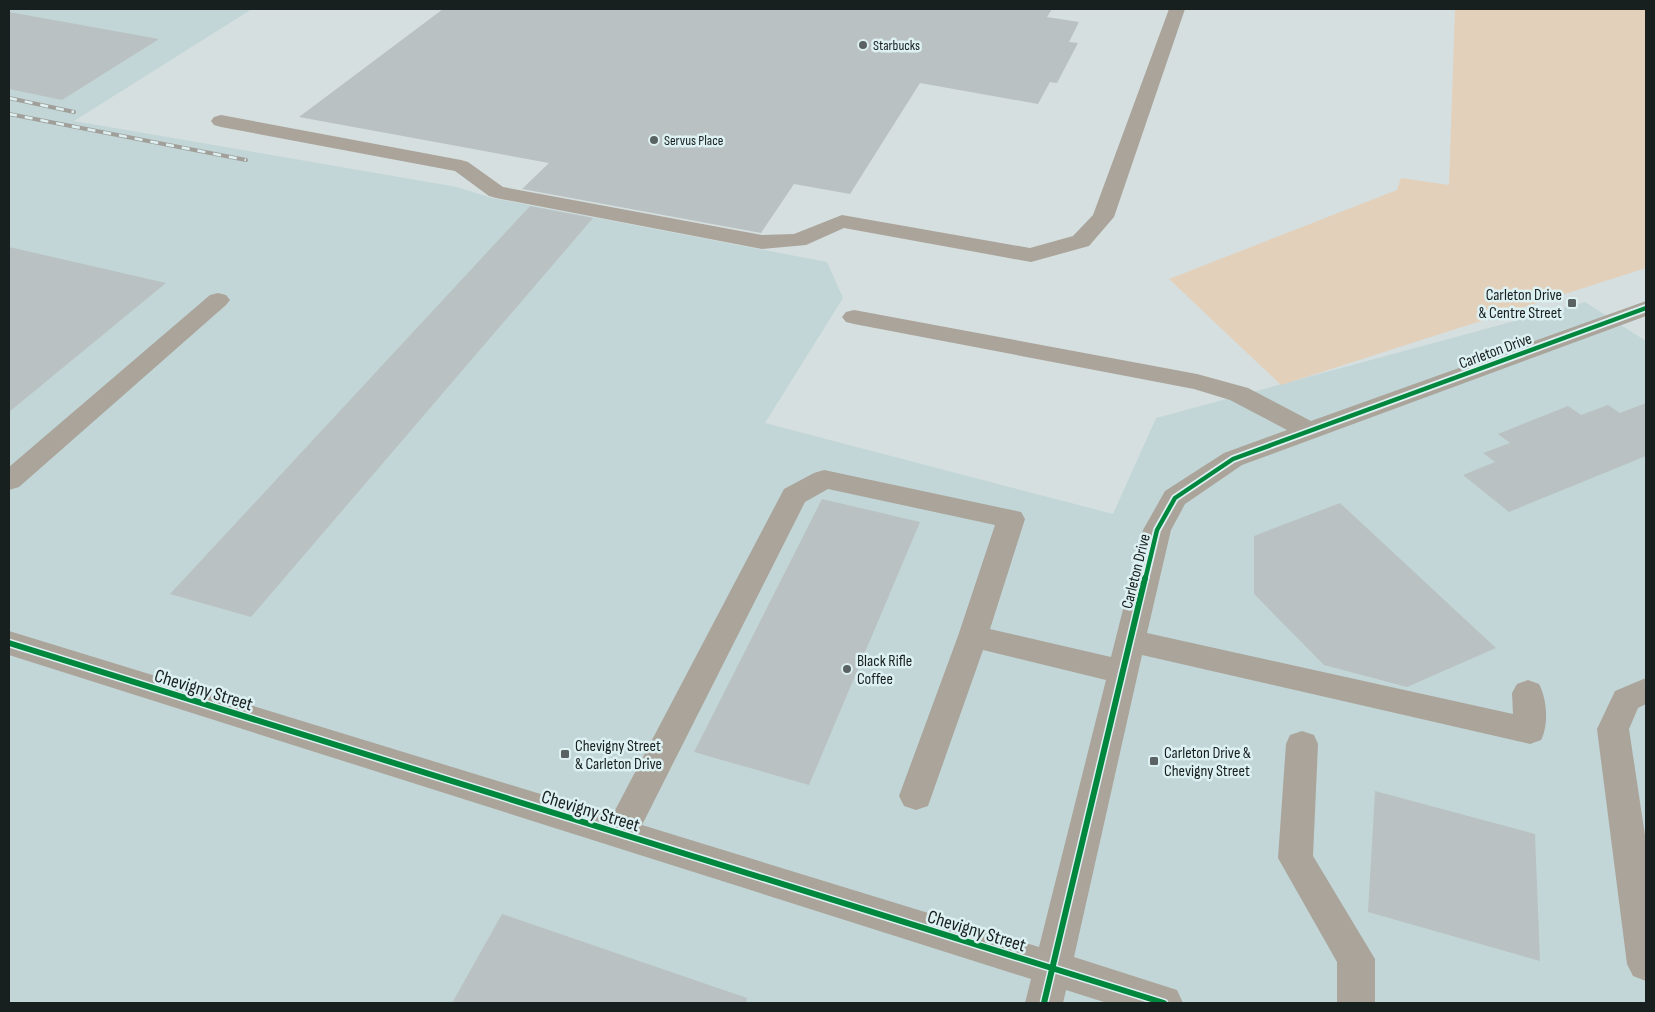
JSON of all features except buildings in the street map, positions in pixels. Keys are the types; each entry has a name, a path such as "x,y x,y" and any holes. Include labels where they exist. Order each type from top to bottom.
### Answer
{"street":[{"path":"220,121 461,166 496,192 762,242 798,240 842,221 1031,255 1081,240 1104,217 1177,9"},
{"path":"13,472 218,300"},
{"name":"Carleton Drive","path":"1048,986 1157,530 1175,498 1233,459 1646,308"},
{"path":"854,317 1197,382 1239,394 1309,431"},
{"path":"620,834 794,496 824,479 1011,519 973,636 916,796"},
{"path":"973,636 1123,672"},
{"path":"1131,641 1530,731 1528,693"},
{"name":"Chevigny Street","path":"9,643 620,834 1048,986 1164,1003"},
{"path":"1646,690 1626,700 1613,729 1646,964"},
{"path":"1302,744 1295,858 1356,959 1356,1003"}],"shaded area":[{"path":"9,9 252,9 74,121 457,187 492,198 827,262 843,298 765,423 1113,514 1156,418 1585,302 1646,341 1646,1003 9,1003"},
{"path":"1455,9 1646,9 1646,268 1281,385 1169,279 1397,190 1401,178 1449,185"}],"railway":[{"path":"9,98 74,112"},
{"path":"9,114 246,160"}],"cycle path":[{"path":"1044,1003 1157,530 1175,498 1233,459 1646,308"},
{"path":"9,643 1164,1003"}],"place":[{"name":"Starbucks","path":"863,45"},
{"name":"Servus Place","path":"654,140"},
{"name":"Carleton Drive & Centre Street","path":"1572,303"},
{"name":"Black Rifle Coffee","path":"847,669"},
{"name":"Chevigny Street & Carleton Drive","path":"565,754"},
{"name":"Carleton Drive & Chevigny Street","path":"1154,761"}]}
